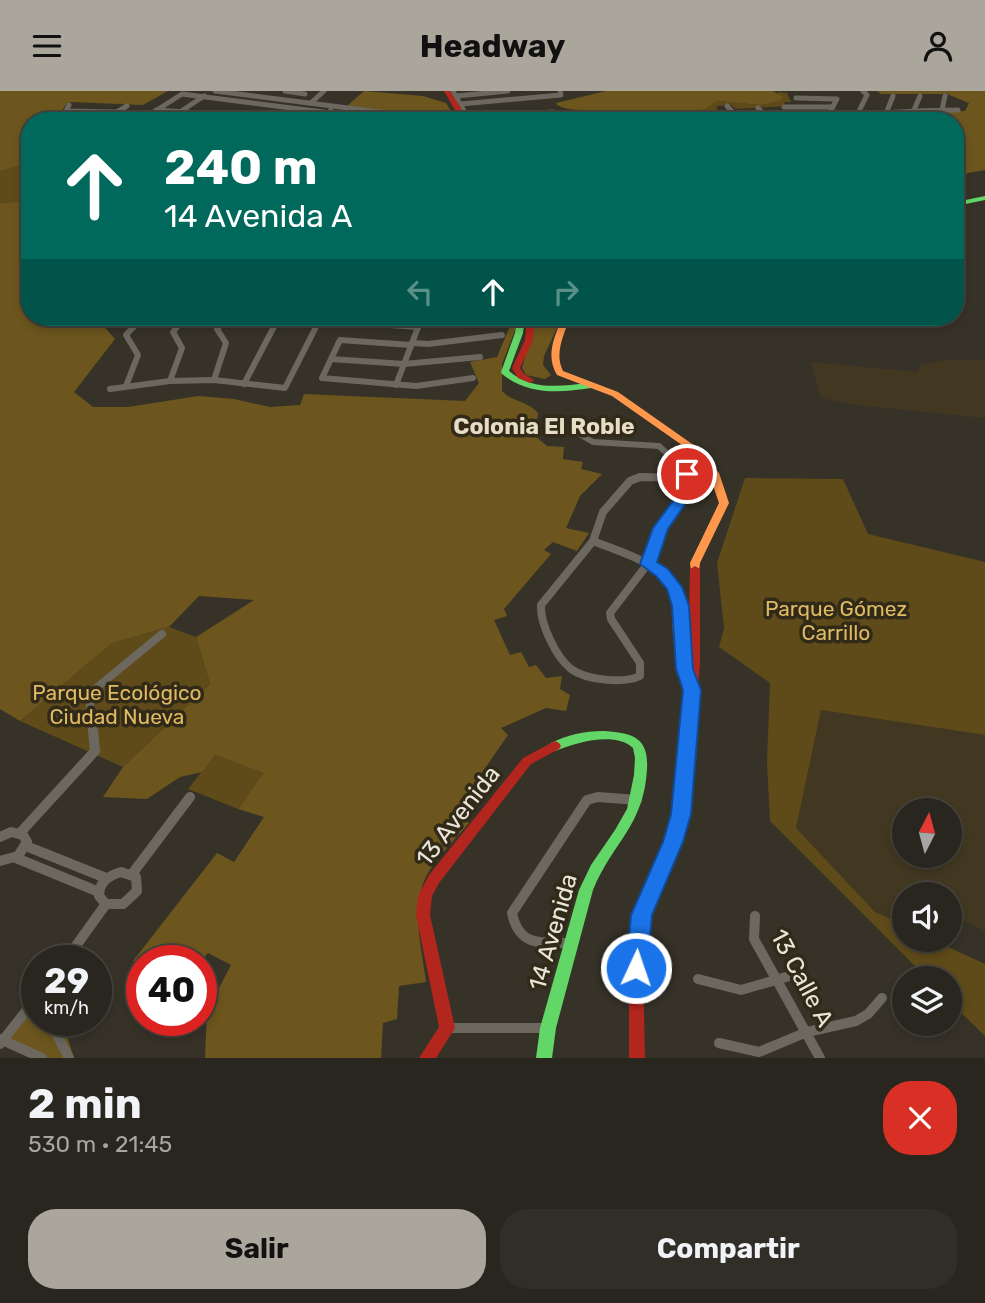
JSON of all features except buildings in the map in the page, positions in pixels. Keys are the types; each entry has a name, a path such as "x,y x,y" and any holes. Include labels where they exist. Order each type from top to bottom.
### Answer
{"street":[{"path":"215,91 382,112"},
{"path":"285,91 305,94"},
{"path":"309,103 322,91"},
{"path":"441,91 460,112"},
{"path":"452,93 508,91"},
{"path":"858,112 867,95 863,91"},
{"path":"452,93 462,112"},
{"path":"452,93 467,112"},
{"path":"461,104 561,93"},
{"path":"153,112 182,94 329,112 336,106"},
{"path":"180,112 204,96"},
{"path":"887,111 893,96"},
{"path":"914,110 919,96"},
{"path":"942,110 945,96"},
{"path":"796,98 837,99 830,112"},
{"path":"210,112 228,99"},
{"path":"246,112 256,103"},
{"path":"546,105 551,112"},
{"path":"69,112 67,108 116,112 127,106"},
{"path":"274,112 281,106"},
{"path":"520,106 523,112"},
{"path":"727,106 733,112"},
{"path":"789,112 783,106 833,107"},
{"path":"338,112 345,107"},
{"path":"758,108 762,112"},
{"path":"302,112 305,109"},
{"path":"156,110 171,112"},
{"path":"882,112 958,110"},
{"path":"964,202 985,198"},
{"path":"126,386 138,355 126,335 134,326"},
{"path":"170,381 182,348 173,332 178,326"},
{"path":"214,380 226,343 218,328 220,326"},
{"path":"244,384 274,326"},
{"path":"110,389 170,381 214,380 285,389 316,326"},
{"path":"396,385 419,326"},
{"path":"520,326 519,340 506,363 505,372 509,379 537,387 595,386"},
{"path":"530,326 528,341 516,362 516,371 520,376 542,382 578,380"},
{"path":"563,326 552,360 554,368 560,373 614,393 690,447 708,465 721,487 723,503 695,563 692,694 681,814 673,842 639,924 637,1058"},
{"path":"473,378 416,386 322,378 340,340 428,344 502,335"},
{"path":"331,359 404,364 480,357"},
{"path":"576,432 593,442 659,446 689,478 688,490 661,528 648,564 610,615 640,663 642,673 635,680 624,681 580,673 569,668 541,617 540,608 593,541 603,512 633,478 689,478"},
{"path":"593,541 648,564 667,578 675,604 680,671 692,694"},
{"path":"20,833 95,751 96,742 89,707 95,689 162,634"},
{"name":"13 Avenida","path":"447,1028 424,915 425,896 434,879 527,761 568,739 598,735 623,737 639,746"},
{"name":"14 Avenida","path":"544,1058 548,1028 570,943 594,868 629,819 637,800 639,746"},
{"path":"132,874 190,797"},
{"path":"570,943 531,941 518,935 512,913 587,800 598,797 637,800"},
{"path":"0,837 11,832 20,833 26,838 26,846 16,858"},
{"path":"26,846 106,878"},
{"path":"0,861 16,858 99,892"},
{"path":"121,872 132,874 138,882 134,896 119,905 106,904 100,898 99,892 106,878 121,872"},
{"path":"77,945 106,904"},
{"name":"13 Calle A","path":"755,916 754,939 820,1058"},
{"path":"698,979 741,990 800,973"},
{"path":"719,1043 759,1052 807,1032 856,1021 868,1014 882,998"},
{"path":"21,1017 1,1041 42,1058"},
{"path":"427,1058 447,1028 548,1028"},
{"path":"58,1036 69,1058"}],"shaded area":[{"path":"0,91 168,91 143,105 71,102 66,104 62,112 21,112 21,165 0,171"},
{"path":"364,91 423,96 446,103 451,112 394,112 347,106"},
{"path":"606,91 773,91 783,97 780,101 761,105 718,101 700,112 595,112 563,108 556,103"},
{"path":"877,91 985,91 985,170 964,175 964,112 890,112 965,111 969,103 947,94 881,94"},
{"path":"21,202 21,326 104,326 115,339 74,392 93,407 128,407 198,396 234,399 270,407 300,405 304,394 465,401 479,383 470,362 497,357 510,326 517,326 502,364 502,391 538,413 535,436 547,446 564,447 563,459 583,462 581,469 602,474 580,496 566,528 589,533 577,551 553,542 544,550 551,554 504,609 507,616 494,620 510,655 521,652 529,667 536,665 546,678 562,676 560,689 570,695 566,711 546,708 501,728 508,735 454,813 469,823 439,857 421,891 418,917 426,982 399,986 397,1019 383,1023 381,1058 205,1058 206,1036 217,1036 217,992 231,965 217,958 217,945 145,945 217,853 234,862 264,817 238,809 264,773 215,755 202,772 180,777 147,799 103,797 123,767 210,684 196,637 254,600 199,596 169,627 112,643 20,721 0,709 0,203"},
{"path":"533,326 558,326 544,356 543,365 551,375 545,379 526,375 522,368"},
{"path":"943,360 985,360 985,418 856,405 821,398 811,362 917,372 921,365"},
{"path":"821,710 985,735 985,931 962,920 962,882 892,882 892,913 889,919 875,912 796,828"},
{"path":"21,1017 21,1036 67,1036 74,1058 42,1058 3,1040"}],"green space":[{"path":"773,91 787,93 791,102 784,102 786,106 736,109 731,105 716,106 719,112 700,112 718,101 761,105 780,101 778,92"},
{"path":"21,165 21,202 0,203 0,171"},
{"name":"Parque Gómez Carrillo","path":"745,478 843,479 868,534 985,562 985,735 821,710 796,828 875,912 892,920 892,943 770,821 767,762 770,683 719,647 724,628 717,563"},
{"name":"Parque Ecológico Ciudad Nueva","path":"169,627 196,637 210,684 123,767 20,721 112,643"},
{"path":"215,755 265,773 238,809 188,789"},
{"name":"Parque Gómez Carrillo","path":"901,952 959,952 985,964 985,1036 962,1014 962,966 915,966"}],"traffic: fast":[{"path":"964,202 985,198"},
{"path":"520,326 505,372 533,387 555,389 588,386"},
{"path":"544,1058 548,1028 586,890 596,869 631,815 638,793 641,766 639,748 635,742 626,738 586,736 555,746"}],"traffic: slow":[{"path":"563,326 555,353 556,366 560,373 615,394 692,448 714,473 724,503 695,563 695,569"}],"traffic: jam":[{"path":"447,91 461,112"},
{"path":"530,326 529,340 516,368 521,376 530,380"},
{"path":"637,1058 636,968 639,924 673,842 681,814 694,663 695,569"},
{"path":"427,1058 447,1028 423,915 425,896 434,879 527,761 555,746"}],"district":[{"name":"Colonia El Roble","path":"544,426"}],"route":[{"path":"636,968 641,915 673,842 681,814 692,690 685,669 680,606 674,587 662,572 648,564 661,528 690,486 687,474"}]}
